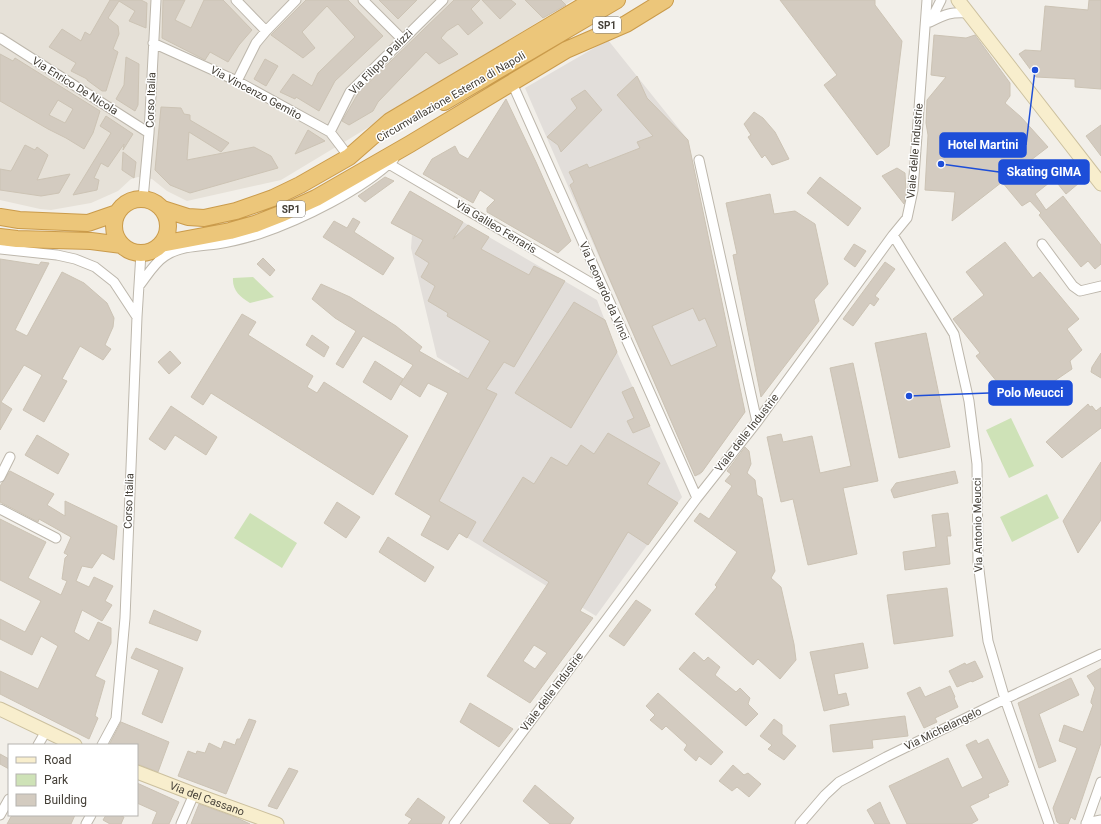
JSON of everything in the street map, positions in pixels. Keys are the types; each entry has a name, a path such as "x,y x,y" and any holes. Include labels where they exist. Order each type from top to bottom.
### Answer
{"highway":[{"path":"163,209 188,217 204,218 236,211 273,198 300,185 349,157 390,121 593,0"},
{"name":"Circumvallazione Esterna di Napoli","path":"349,157 617,0"},
{"name":"SP1","path":"566,50 648,0"},
{"path":"566,50 626,24 666,0"},
{"name":"Circumvallazione Esterna di Napoli","path":"141,253 154,250 161,244 230,231 255,224 316,198 410,144 566,50"},
{"path":"141,253 128,250 122,245 114,230 117,213 130,201 147,199 156,203 163,209 168,218 169,227 167,236 161,244"},
{"path":"0,218 88,223 117,213"},
{"path":"0,237 17,239 90,241 122,245"}],"main road":[{"path":"958,0 1101,184"},
{"path":"0,709 73,744"},
{"name":"Via del Cassano","path":"138,772 277,824"}],"street":[{"path":"236,0 266,31"},
{"path":"237,81 256,42 296,0"},
{"path":"363,0 402,40"},
{"name":"Via Filippo Palizzi","path":"330,132 350,92 443,0"},
{"name":"Viale delle Industrie","path":"454,824 697,498 757,422 907,218 913,190 927,0"},
{"path":"925,33 941,0"},
{"name":"Corso Italia","path":"143,199 150,133 154,1"},
{"path":"930,22 954,12 968,13"},
{"name":"Via Enrico De Nicola","path":"0,38 150,133"},
{"name":"Via Vincenzo Gemito","path":"153,43 237,81 330,132 349,157"},
{"name":"Via Leonardo da Vinci","path":"512,83 697,498"},
{"path":"138,286 158,261 175,250 233,241 259,234 322,207 357,188 383,170 410,144"},
{"path":"699,160 757,422"},
{"name":"Via Galileo Ferraris","path":"389,164 603,290"},
{"name":"Via Antonio Meucci","path":"894,235 954,334 969,401 977,464 978,562 987,633 1005,699 1049,824"},
{"path":"1042,244 1073,286 1080,291 1101,286"},
{"path":"0,249 57,255 75,259 95,267 114,282 136,317"},
{"name":"Corso Italia","path":"103,744 116,719 124,626 136,317 141,253"},
{"path":"0,477 10,457"},
{"path":"0,509 56,538"},
{"name":"Via Michelangelo","path":"800,824 838,782 1005,699 1101,654"},
{"path":"39,744 46,731"},
{"path":"1086,824 1100,787"},
{"path":"181,824 194,794"},
{"path":"0,816 8,801"},
{"path":"1086,824 1101,820"}],"shaded area":[{"path":"0,0 573,0 281,180 187,201 167,191 152,179 138,177 131,179 118,191 91,203 51,210 0,200"},
{"path":"608,40 688,140 745,412 700,475 695,476 525,88"},
{"path":"410,191 597,300 617,352 682,497 596,616 395,494 460,371 437,357 411,248 412,235 391,223"}],"green space":[{"path":"253,277 274,297 250,303 240,296 235,290 233,278"},
{"path":"1011,418 1034,466 1009,478 986,430"},
{"path":"1047,494 1059,518 1012,542 1000,517"},
{"path":"250,513 297,543 282,568 234,538"}],"building":[{"path":"110,0 141,0 147,3 146,28 129,21 135,11 119,1 108,18 118,26 119,34 113,49 118,52 106,91 102,91 87,79 71,71 76,63 49,47 62,29 81,41 85,32 90,35"},
{"path":"163,0 185,0 175,20 191,28 204,0 223,0 252,30 239,45 228,62 210,52 205,60 162,38"},
{"path":"306,0 348,0 383,36 335,81 319,111 296,97 295,99 280,92 293,74 312,86 318,73 355,37 327,6 302,32 315,48 303,58 271,35"},
{"path":"379,0 417,0 398,19"},
{"path":"454,0 480,0 471,9 483,23 468,35 458,24 447,31 441,38 458,54 439,64 426,52 378,102 373,111 349,125 342,121 359,92"},
{"path":"482,0 511,0 516,4 500,19"},
{"path":"525,0 561,0 566,5 543,18"},
{"path":"780,0 875,0 875,5 902,41 889,146 877,155 824,85 837,75"},
{"path":"1089,0 1101,0 1101,89 1075,87 1075,79 1036,77 1019,54 1025,50 1041,51 1045,6 1088,10"},
{"path":"934,35 966,38 975,35 1010,83 1010,96 1005,103 1021,117 1048,147 1018,170 1027,183 1056,160 1060,165 1063,163 1079,183 1066,194 1054,179 1035,194 1046,210 1063,196 1101,245 1101,264 1095,269 1088,261 1081,267 1039,215 1041,213 1030,201 1022,206 1002,182 952,221 955,192 925,190 928,135 926,123 927,100 946,77 931,75"},
{"path":"0,54 13,61 15,58 100,111 93,133 84,149 0,101","holes":["58,100 73,109 65,123 49,115"]},
{"path":"126,57 139,64 138,105 135,111 116,99 124,85"},
{"path":"265,59 278,66 266,86 254,79"},
{"path":"637,76 647,98 688,140 745,412 702,472 695,476 570,185 574,182 569,172 587,164 589,168 640,148 637,142 653,136 617,95","holes":["693,308 699,321 705,318 717,346 671,366 652,326"]},
{"path":"585,90 602,110 561,152 558,145 547,137 577,108 571,99"},
{"path":"506,99 571,241 558,253 487,212 487,208 495,200 480,190 473,203 423,174 432,159 455,146 459,154 468,159"},
{"path":"161,107 181,108 184,114 190,115 190,120 229,143 221,152 189,132 187,160 254,147 271,156 278,168 190,193 170,185 155,170"},
{"path":"754,112 763,118 775,132 789,159 772,165 765,155 762,158 748,137 751,135 744,124"},
{"path":"106,116 133,134 123,150 124,144 108,167 101,163 94,178 99,180 97,190 73,195 111,133 100,126"},
{"path":"1101,125 1101,156 1086,136"},
{"path":"308,130 325,141 295,154"},
{"path":"25,145 35,150 37,147 48,155 37,180 70,174 59,193 41,196 0,190 0,169 11,171"},
{"path":"123,152 136,162 134,178 122,170"},
{"path":"897,168 905,173 906,192 904,204 882,176"},
{"path":"385,177 394,181 365,202 358,196"},
{"path":"820,177 861,208 848,226 807,193"},
{"path":"410,191 463,222 453,239 468,225 489,237 481,249 529,275 534,266 565,281 514,367 504,362 486,389 497,394 439,501 476,522 467,538 459,533 448,550 421,535 431,516 395,494 448,393 428,383 420,397 400,384 413,365 363,336 343,368 336,364 356,331 335,318 312,299 321,284 350,297 396,326 422,347 419,351 468,379 490,341 447,316 448,313 428,301 435,286 421,277 429,263 415,254 423,240 391,223"},
{"path":"770,194 774,214 795,211 815,224 828,284 814,300 819,321 761,397 733,255 737,254 726,203"},
{"path":"353,218 360,222 354,232 394,258 383,275 323,237 334,221 347,228"},
{"path":"1005,242 1033,278 1040,272 1079,319 1067,329 1082,350 1070,361 1072,369 1022,403 1001,381 998,383 976,356 980,353 953,319 984,295 966,272"},
{"path":"854,244 866,251 855,267 844,259"},
{"path":"263,258 275,270 270,276 257,264"},
{"path":"0,259 39,265 41,262 49,263 15,330 27,336 62,272 84,283 107,303 114,318 113,327 105,345 111,349 103,360 80,346 62,379 67,381 44,422 23,410 42,375 24,365 1,402 12,409 0,430"},
{"path":"885,262 895,269 875,296 879,299 874,306 870,303 853,326 843,319"},
{"path":"574,302 605,320 617,352 571,428 515,393"},
{"path":"242,314 256,322 248,335 313,376 307,387 317,393 324,382 408,436 373,495 211,393 203,405 191,397"},
{"path":"926,333 950,447 899,458 875,343"},
{"path":"312,335 329,347 324,357 306,345"},
{"path":"170,351 181,363 169,374 158,362"},
{"path":"1101,353 1101,378 1091,372 1092,367"},
{"path":"375,361 403,379 391,400 363,382"},
{"path":"853,363 878,481 843,488 857,554 808,565 793,499 781,502 767,437 781,434 783,442 812,436 820,473 851,466 830,368"},
{"path":"633,387 650,426 633,433 627,421 634,418 622,392"},
{"path":"1088,404 1096,411 1101,407 1101,428 1062,458 1046,442"},
{"path":"171,406 217,437 206,455 175,435 165,450 149,439"},
{"path":"608,433 660,463 647,484 678,503 648,545 628,532 580,611 593,618 530,703 487,676 549,582 483,541 523,477 534,484 551,457 567,466 581,445 594,454","holes":["534,645 547,653 535,669 523,661"]},
{"path":"37,435 69,454 58,474 25,455"},
{"path":"745,447 749,451 751,464 747,473 755,480 757,495 762,498 775,571 771,578 781,587 794,644 796,660 780,679 758,659 753,665 695,614 717,587 715,585 737,552 694,521 700,513 709,519 732,486 725,481 731,474 727,471"},
{"path":"1101,462 1101,520 1078,553 1063,521"},
{"path":"10,471 54,494 47,505 65,516 65,501 117,526 114,560 102,553 92,568 82,566 76,581 89,587 94,577 113,586 105,601 112,605 102,621 82,610 74,632 89,641 98,622 111,628 111,643 95,676 105,681 95,716 98,718 89,739 0,694 0,671 38,689 58,646 41,636 32,655 0,639 0,619 25,632 41,601 0,580 0,519 46,542 28,578 61,595 67,581 62,579 65,558 68,555 64,553 71,537 39,519 38,522 0,502 0,486"},
{"path":"955,471 958,483 894,498 891,490 896,483"},
{"path":"337,502 360,517 346,538 324,523"},
{"path":"948,513 951,536 947,536 950,564 905,570 903,552 936,547 932,515"},
{"path":"388,537 434,567 425,582 379,552"},
{"path":"947,588 953,636 894,644 887,595"},
{"path":"636,600 651,610 624,646 609,636"},
{"path":"154,610 201,631 197,641 149,623"},
{"path":"863,643 868,668 834,674 838,695 846,693 849,705 824,711 810,652"},
{"path":"136,648 183,668 162,723 142,714 159,670 131,658"},
{"path":"694,652 704,661 708,657 720,667 715,675 736,692 740,688 750,698 748,704 758,714 746,726 679,669"},
{"path":"975,661 983,677 957,687 949,671 965,663 966,665"},
{"path":"1101,668 1101,743 1075,820 1071,817 1068,824 1060,824 1057,822 1053,808 1077,748 1059,741 1064,725 1083,732 1093,705 1091,701 1095,688 1087,676"},
{"path":"1071,678 1079,695 1039,714 1056,761 1039,768 1018,703"},
{"path":"950,686 958,707 935,718 937,722 924,728 907,693 920,687 925,697"},
{"path":"658,693 723,752 711,765 699,756 696,761 684,750 687,745 666,726 662,730 650,720 655,715 646,706"},
{"path":"470,703 513,729 499,747 460,722"},
{"path":"905,716 908,736 872,740 873,748 833,752 830,725"},
{"path":"249,719 256,721 226,794 178,776 188,751 196,754 197,751 205,753 209,743 221,749 224,741 235,745 237,739 240,739"},
{"path":"774,719 782,725 782,734 796,746 784,760 768,749 772,745 760,736"},
{"path":"121,722 169,742 158,772 138,764 138,744 110,744"},
{"path":"988,739 1009,782 1007,783 1008,785 988,794 989,797 970,806 978,820 971,824 907,824 889,786 948,758 962,788 983,778 966,745 976,740 978,744"},
{"path":"0,754 8,758 8,768 0,764"},
{"path":"733,765 744,775 748,773 761,784 749,797 737,787 732,791 719,781"},
{"path":"289,768 298,771 277,809 268,806"},
{"path":"138,783 179,802 169,824 152,824 157,812 138,803"},
{"path":"535,785 574,818 570,824 550,824 523,801"},
{"path":"418,798 445,817 441,824 408,824 412,819 405,815"},
{"path":"880,802 890,824 875,824 867,810"},
{"path":"199,804 235,817 250,824 191,824"},
{"path":"11,816 75,816 71,824 7,824"},
{"path":"105,816 124,817 121,824 110,824 103,820"}],"place":[{"name":"Hotel Martini","path":"1035,70"},
{"name":"Skating GIMA","path":"941,164"},
{"name":"Polo Meucci","path":"909,396"}]}
